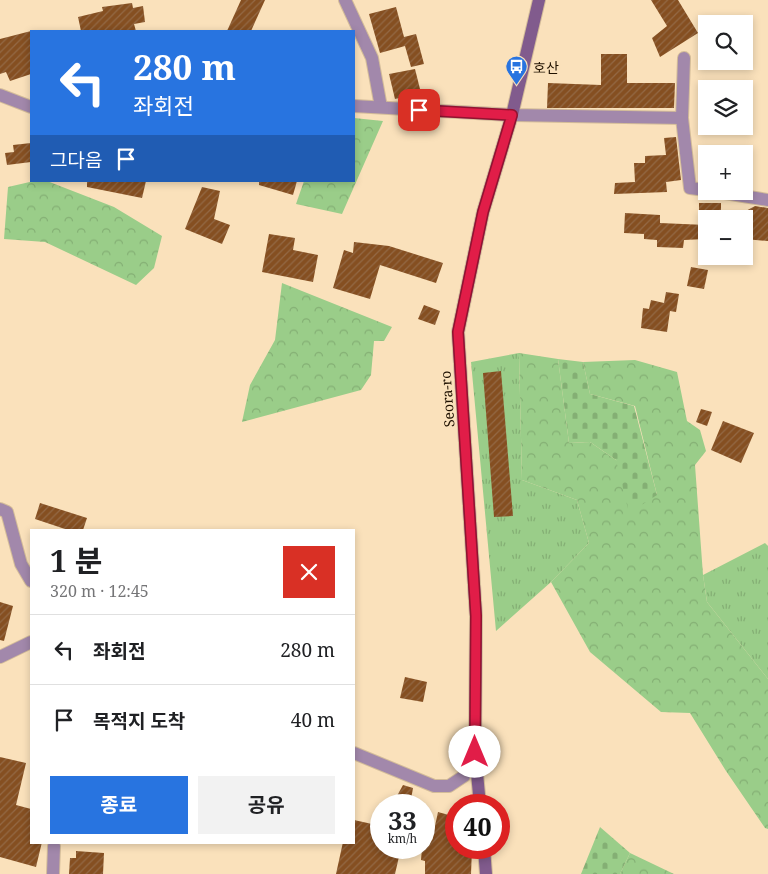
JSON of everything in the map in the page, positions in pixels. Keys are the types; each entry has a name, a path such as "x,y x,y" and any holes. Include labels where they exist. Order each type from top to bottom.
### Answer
{"street":[{"path":"345,0 372,58 382,108"},
{"name":"Seora-ro","path":"479,794 475,752 476,616 458,332 483,212 512,115 539,0"},
{"path":"684,58 682,118 690,188 698,189"},
{"path":"0,95 30,107"},
{"path":"355,106 512,115 682,118"},
{"path":"753,198 768,200"},
{"path":"0,509 7,512 21,564 30,579"},
{"path":"0,657 30,642"},
{"path":"355,753 434,786 449,786 464,776 475,752"},
{"path":"53,874 54,846"},
{"path":"485,859 486,874"}],"green space":[{"path":"355,118 383,121 342,214 296,204 304,182 355,182"},
{"path":"30,182 50,182 114,207 162,236 154,268 136,285 45,242 4,239 8,187"},
{"path":"282,283 392,327 384,341 374,341 371,375 361,390 242,422 250,385 275,340"},
{"path":"519,353 522,480 577,500 589,543 551,582 496,631 471,362"},
{"path":"519,353 558,359 569,443 590,442 616,460 657,495 635,406 590,394 583,362 635,360 677,372 687,421 700,430 706,451 695,465 703,575 707,602 768,679 768,829 765,828 726,771 690,713 661,712 590,652 551,582 589,543 577,500 522,480"},
{"path":"558,359 583,362 590,394 634,406 657,495 629,513 616,460 590,442 569,443"},
{"path":"765,543 768,546 768,679 707,602 703,575"},
{"path":"600,827 630,853 620,874 581,874"},
{"path":"630,853 674,874 620,874"}],"building":[{"path":"241,0 265,0 251,30 227,30"},
{"path":"651,0 678,0 698,33 660,57 652,38 667,26"},
{"path":"132,3 133,8 143,6 145,22 134,24 136,30 81,30 78,17 103,11 102,7"},
{"path":"396,7 404,37 416,34 424,64 411,67 405,46 380,53 369,14"},
{"path":"30,31 30,74 10,81 6,72 0,74 0,39"},
{"path":"601,54 627,54 627,83 675,83 674,108 547,108 548,83 601,85"},
{"path":"415,69 421,93 395,99 389,74"},
{"path":"676,137 681,180 666,182 667,192 614,194 615,183 635,182 634,163 645,163 645,156 666,155 664,138"},
{"path":"30,143 30,162 7,165 5,153 14,152 13,145"},
{"path":"87,182 146,182 142,198 87,187"},
{"path":"259,182 297,182 293,195 259,185"},
{"path":"202,187 220,191 214,219 230,225 222,244 185,229"},
{"path":"699,203 721,203 721,210 699,210"},
{"path":"755,206 768,208 768,241 753,240 753,210 748,210"},
{"path":"625,213 660,215 660,223 698,225 698,239 684,240 683,248 657,247 657,240 644,239 644,234 624,233"},
{"path":"269,234 295,238 293,250 318,255 313,282 262,272"},
{"path":"354,242 389,246 443,263 436,283 380,265 370,299 333,288 344,250 353,253"},
{"path":"691,267 708,270 704,289 687,286"},
{"path":"666,292 679,294 676,312 670,311 667,332 641,328 643,308 649,309 651,300 664,303"},
{"path":"424,305 440,311 435,325 418,319"},
{"path":"501,371 513,516 494,517 483,373"},
{"path":"701,409 712,412 707,426 696,422"},
{"path":"723,421 754,433 741,463 711,450"},
{"path":"40,503 87,518 83,529 65,529 35,519"},
{"path":"0,602 13,606 4,641 0,640"},
{"path":"405,677 427,682 423,702 400,698"},
{"path":"0,757 26,763 16,805 30,809 30,844 42,844 36,867 0,857"},
{"path":"403,785 413,788 412,794 398,794"},
{"path":"438,812 445,814 445,859 472,859 471,874 425,874 425,861 421,859 435,859 435,826"},
{"path":"355,820 370,824 370,859 398,859 395,874 336,874 343,844 355,844"},
{"path":"76,851 104,853 103,874 69,874 70,858 76,858"}],"place":[{"name":"호산","path":"517,86"}],"route":[{"path":"419,110 512,115 483,212 458,332 476,616 475,752"}]}
